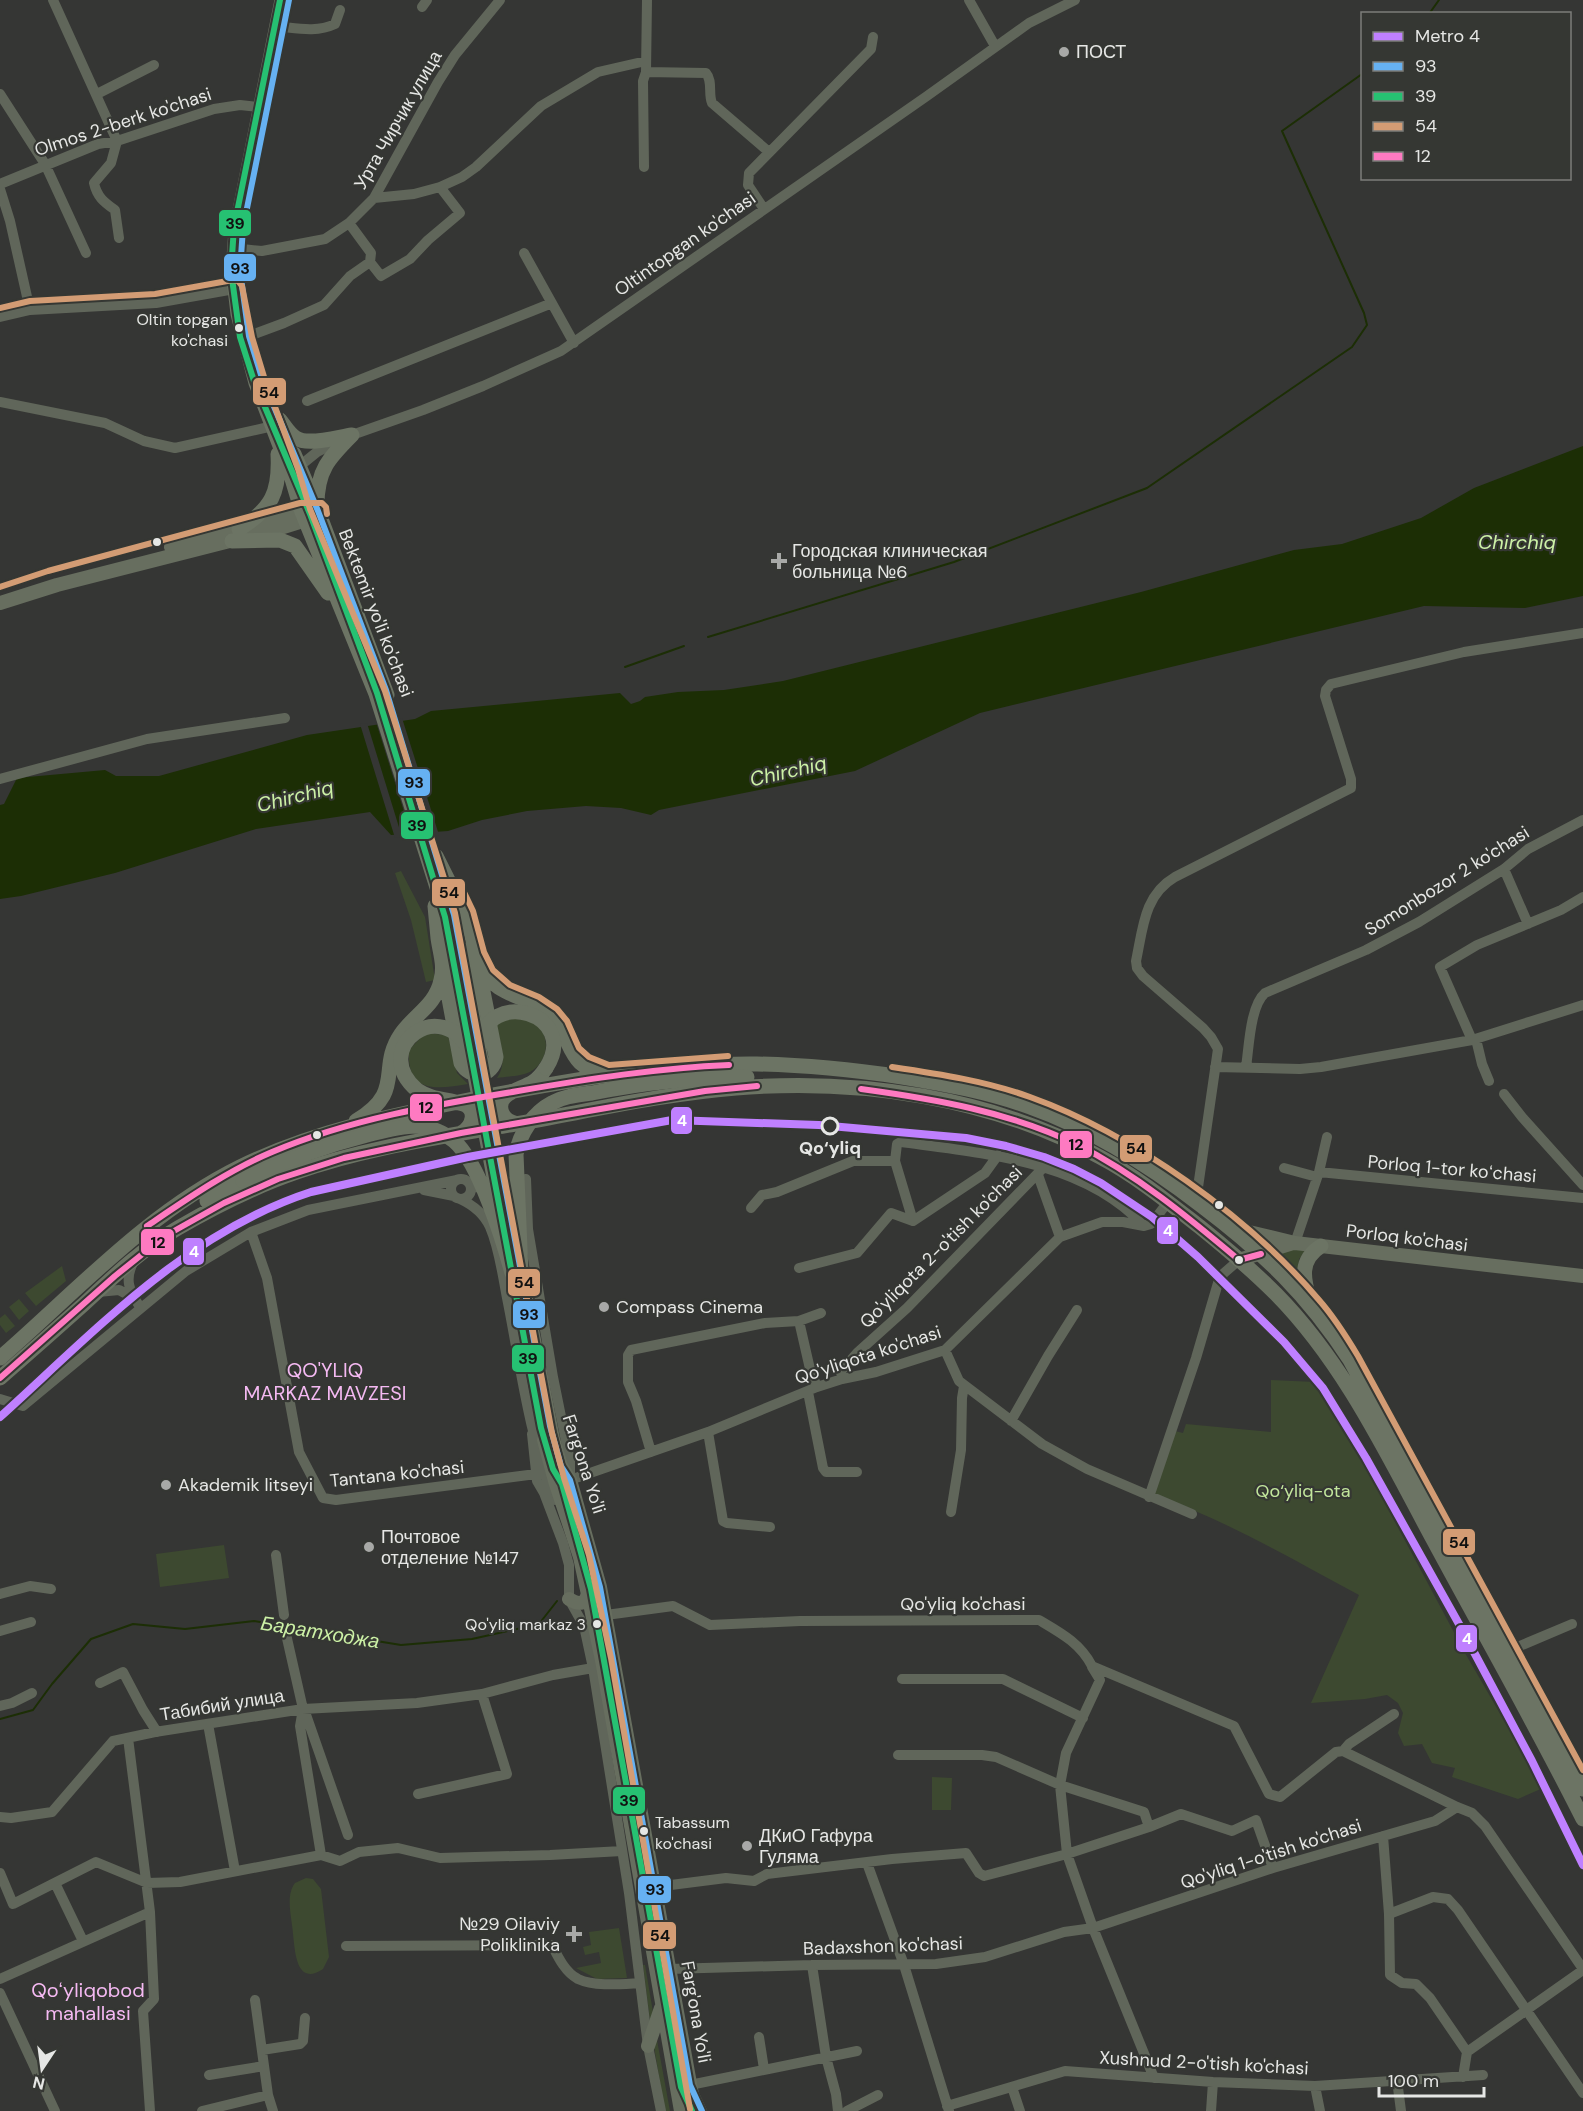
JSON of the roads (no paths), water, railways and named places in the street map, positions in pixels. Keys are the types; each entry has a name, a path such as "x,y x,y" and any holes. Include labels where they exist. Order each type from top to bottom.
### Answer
{"highway":[{"name":"Bektemir yo'li ko'chasi","path":"282,0 236,230 234,255 243,339 251,367 294,470 348,622 381,692"},
{"name":"Bektemir yo'li ko'chasi","path":"277,428 249,336 238,288 254,171 289,0"},
{"path":"277,428 303,441 352,435"},
{"path":"235,535 263,512 274,495 279,468 277,428"},
{"path":"309,514 322,471 332,456 352,435"},
{"name":"Bektemir yo'li ko'chasi","path":"309,514 381,692 432,857"},
{"path":"235,535 280,540 295,546 348,622"},
{"path":"432,857 465,914 476,955 496,1057 492,1068 483,1074 471,1073 461,1063 443,966 432,857"},
{"name":"Farg'ona Yo'li","path":"432,857 454,915 457,950 517,1272"},
{"path":"476,955 484,974 499,988 535,1005 551,1016 559,1026 572,1053 581,1063 603,1073 623,1073"},
{"path":"343,1128 369,1113 383,1098 388,1086 397,1041 434,997 440,984 443,966"},
{"path":"461,1133 470,1126 473,1115 467,1106 435,1099 417,1089 405,1075 401,1061 403,1047 413,1033 429,1026 444,1027 461,1038 476,1053 483,1034 492,1021 508,1012 525,1012 543,1021 551,1033 554,1052 546,1068 533,1082 503,1099 501,1110 507,1120 517,1124"},
{"path":"0,1358 120,1249 178,1204 209,1185 292,1144 420,1108 623,1073 699,1066 794,1066 867,1072 968,1089 1029,1106 1090,1133 1145,1166 1196,1201 1261,1254 1311,1304 1350,1360 1502,1654 1583,1819"},
{"path":"517,1272 516,1154 522,1135 539,1113 557,1100 607,1090 686,1080 791,1077 911,1095 969,1107 1045,1131 1102,1158 1168,1202 1239,1260 1271,1289 1311,1334 1343,1380 1502,1654 1577,1769 1583,1789"},
{"path":"173,1230 255,1187 301,1170 344,1158 461,1133 587,1110 731,1088 794,1085 861,1089"},
{"path":"0,1378 135,1258 209,1200 243,1181 298,1156 356,1138 408,1127 435,1130 456,1142 469,1160 517,1272"},
{"path":"1311,1304 1305,1284 1304,1268 1308,1257 1321,1246"}],"main road":[{"path":"0,603 309,514"},
{"path":"0,596 55,579 235,535"},
{"name":"Porloq ko'chasi","path":"1229,1227 1295,1243 1583,1276"},
{"path":"1239,1260 1295,1243"},
{"name":"Farg'ona Yo'li","path":"517,1272 551,1432 561,1466 570,1480 606,1615 694,2111"},
{"name":"Farg'ona Yo'li","path":"517,1272 544,1441 580,1557 602,1660 668,2048 681,2111"},
{"path":"569,1599 577,1604 582,1603 587,1599 588,1592"},
{"path":"648,2046 661,2006"},
{"path":"644,2017 668,2048"}],"street":[{"path":"53,0 117,141 111,163 94,183 102,201 116,210 119,238"},
{"name":"Урта Чирчик улица","path":"242,249 262,251 325,239 350,224 374,198 455,55 500,0"},
{"path":"644,167 643,81 646,67 647,0"},
{"path":"969,0 995,46"},
{"name":"Oltintopgan ko'chasi","path":"294,470 317,452 352,435 423,410 541,362 574,343 995,46 1029,23 1076,0"},
{"path":"283,27 302,29 328,27 335,24 340,10"},
{"path":"764,209 748,185 747,178 753,168 871,49 873,38"},
{"path":"97,94 154,65"},
{"path":"374,198 414,194 440,187 462,177 477,167 541,105 598,72 646,67 706,74 710,80 712,103 769,152"},
{"path":"0,93 45,164 86,254"},
{"name":"Olmos 2-berk ko'chasi","path":"2,182 98,144 117,141 214,109 240,105 259,107"},
{"path":"2,182 30,310"},
{"path":"350,224 371,254 370,262 381,276 410,260 460,213 460,210 440,187"},
{"path":"524,253 574,343"},
{"path":"249,336 324,304 350,276 370,262"},
{"path":"0,317 30,310 156,303 238,288"},
{"path":"307,401 552,303"},
{"path":"0,402 105,423 144,441 175,448 277,428"},
{"path":"1196,1201 1218,1049 1211,1037 1195,1020 1143,976 1136,965 1152,897 1167,882 1192,868 1351,788 1351,779 1325,696 1331,684 1464,652 1583,633"},
{"path":"0,779 147,739 285,718"},
{"name":"Somonbozor 2 ko'chasi","path":"1246,1067 1256,1008 1261,996 1265,993 1366,950 1419,921 1504,869 1528,849 1582,823"},
{"path":"1504,869 1528,924"},
{"path":"1489,1082 1474,1039 1440,967 1477,945 1561,910 1583,897"},
{"path":"1215,1067 1274,1069 1321,1067 1474,1039 1583,1005"},
{"name":"Porloq 1-tor koʻchasi","path":"1504,1094 1583,1185"},
{"path":"1295,1243 1318,1175 1327,1137"},
{"path":"913,1221 895,1161 897,1144 901,1142 998,1155 1089,1185 1129,1210 1144,1226 1151,1224 1168,1202"},
{"path":"913,1221 985,1173 998,1155"},
{"path":"751,1209 762,1195 777,1192 853,1161 895,1161"},
{"name":"Porloq 1-tor koʻchasi","path":"1284,1168 1318,1175 1583,1198"},
{"path":"1041,1171 1060,1237"},
{"name":"Qo'yliqota 2-o'tish ko'chasi","path":"842,1379 841,1371 857,1353 907,1308 1041,1171"},
{"path":"471,1188 526,1179 528,1229 570,1461 570,1480"},
{"path":"0,1399 23,1406 137,1303 251,1232 308,1210 354,1200 458,1180 466,1181 471,1188"},
{"path":"457,1198 451,1187 458,1180"},
{"path":"457,1198 467,1197 471,1188"},
{"path":"417,1189 457,1198 480,1212 487,1221 493,1237 515,1338 532,1434 537,1483 550,1506 567,1556 569,1599 584,1626 593,1668 622,1851 648,2046 661,2111"},
{"path":"799,1268 857,1253 891,1213 913,1221"},
{"path":"493,1237 500,1224 508,1219 520,1222 528,1229"},
{"name":"Qo'yliqota ko'chasi","path":"570,1480 708,1432 812,1389 945,1350 1060,1237 1102,1222 1123,1222 1144,1226"},
{"name":"Tantana ko'chasi","path":"251,1232 267,1278 299,1452 323,1498 336,1500 536,1474"},
{"path":"135,1258 128,1281 137,1303"},
{"path":"1149,1497 1196,1358 1218,1283 1224,1273 1239,1260"},
{"path":"97,1292 119,1290 137,1303"},
{"path":"1011,1421 1077,1310"},
{"path":"651,1452 628,1382 628,1355 631,1350 765,1323 799,1321 821,1314"},
{"path":"799,1321 810,1370 822,1468 826,1472 857,1472"},
{"path":"945,1350 959,1381 964,1386 1059,1454 1149,1497 1192,1514"},
{"path":"951,1512 961,1450 964,1386"},
{"path":"708,1432 723,1521 771,1527"},
{"path":"532,1434 546,1477 580,1557"},
{"path":"276,1555 284,1615"},
{"path":"0,1594 30,1586 51,1589"},
{"name":"Qo'yliq ko'chasi","path":"606,1615 673,1606 710,1625 800,1621 1039,1620 1062,1634 1084,1652 1092,1666 1234,1726 1269,1794 1280,1797 1336,1752 1394,1714"},
{"path":"0,1631 31,1622"},
{"path":"1502,1654 1572,1624"},
{"path":"286,1634 303,1709 348,1835"},
{"path":"1092,1666 1100,1680 1066,1754 1060,1785 1066,1854 1093,1928 1154,2078"},
{"name":"Табибий улица","path":"0,1817 11,1818 52,1812 113,1741 303,1709 417,1703 482,1694 553,1675 593,1668"},
{"path":"100,1683 123,1672 157,1732"},
{"path":"902,1678 1003,1679 1083,1718"},
{"path":"0,1706 32,1693"},
{"path":"418,1794 507,1774 482,1694"},
{"path":"303,1709 300,1726 321,1854"},
{"path":"208,1724 235,1871"},
{"path":"128,1738 150,1912 154,1999 142,2011 150,2111"},
{"path":"1345,1748 1472,1813 1485,1826 1583,1969 1467,2052"},
{"path":"898,1755 996,1757 1060,1785 1144,1812 1149,1827"},
{"name":"Qo'yliq 1-o'tish ko'chasi","path":"1093,1928 1273,1868 1436,1821 1457,1807"},
{"path":"655,1887 726,1878 754,1881 767,1874 966,1853 979,1873 984,1876 1066,1854 1181,1814 1232,1831 1256,1820 1273,1868"},
{"path":"1383,1836 1389,1914 1390,1975 1402,1983 1416,1984 1430,1998 1467,2052 1463,2077"},
{"path":"0,1873 13,1904 96,1862 147,1883 180,1882 321,1854 340,1861 359,1852 398,1848 440,1858 622,1851"},
{"path":"867,1863 904,1965 948,2108"},
{"path":"55,1882 83,1941"},
{"path":"1389,1914 1433,1897 1448,1899 1458,1910 1583,2093"},
{"path":"0,1978 150,1912"},
{"name":"Badaxshon ko'chasi","path":"669,1969 936,1964 985,1957 1064,1932 1093,1928"},
{"path":"346,1946 552,1945 563,1965 578,1978 596,1983 640,1983"},
{"path":"812,1965 826,2057 838,2111"},
{"path":"0,1993 55,2111"},
{"path":"255,2000 268,2095 273,2111"},
{"path":"262,2050 300,2044 303,2041 305,2018"},
{"path":"759,2037 764,2070"},
{"path":"690,2085 857,2051"},
{"path":"209,2075 264,2066"},
{"name":"Xushnud 2-o'tish ko'chasi","path":"948,2108 1065,2071 1213,2082 1315,2086 1483,2075"},
{"path":"1397,2080 1401,2111"},
{"path":"1211,2111 1213,2082"},
{"name":"Farg'ona Yo'li","path":"690,2085 702,2111"},
{"path":"1315,2086 1320,2111"},
{"path":"1012,2087 1020,2111"},
{"path":"202,2111 268,2095"},
{"path":"847,2111 878,2095"}],"water":[{"name":"Chirchiq","path":"1583,446 1583,596 1525,608 1424,606 980,713 855,771 659,810 651,815 621,808 586,806 527,811 482,820 448,831 391,835 370,812 256,829 115,873 0,899 0,805 4,804 17,778 105,770 116,776 159,776 307,735 415,719 431,711 620,693 631,704 645,697 678,692 724,690 783,681 1141,592 1294,550 1342,544 1421,518 1474,488"}],"waterway":[{"path":"1430,12 1439,0"},
{"path":"708,637 954,562 1147,488 1352,347 1367,325 1364,313 1282,131 1361,75"},
{"path":"625,667 684,646"},
{"name":"Баратходжа","path":"0,1719 33,1710 91,1639 133,1624 185,1629 254,1621 401,1645 472,1639 539,1624 557,1601"}],"metro line":[{"name":"4","path":"0,1417 107,1319 183,1258 223,1232 266,1210 311,1192 468,1157 672,1120 819,1125 966,1138 1006,1146 1074,1169 1101,1183 1152,1217 1198,1257 1284,1342 1323,1388 1366,1458 1459,1624 1532,1761 1583,1865"}],"place":[{"name":"ПОСТ","path":"1064,52"},
{"name":"Oltin topgan ko'chasi","path":"239,328"},
{"name":"Городская клиническая больница №6","path":"779,561"},
{"name":"Qo‘yliq","path":"830,1126"},
{"name":"Compass Cinema","path":"604,1307"},
{"name":"Akademik litseyi","path":"166,1485"},
{"name":"Почтовое отделение №147","path":"369,1547"},
{"name":"Qo'yliq markaz 3","path":"597,1624"},
{"name":"Tabassum ko'chasi","path":"644,1831"},
{"name":"ДКиО Гафура Гуляма","path":"747,1846"},
{"name":"№29 Oilaviy Poliklinika","path":"574,1934"}],"district":[{"name":"QO'YLIQ MARKAZ MAVZESI","path":"325,1382"},
{"name":"Qoʻyliqobod mahallasi","path":"88,2002"}],"park label":[{"name":"Qo‘yliq-ota","path":"1303,1491"}]}
